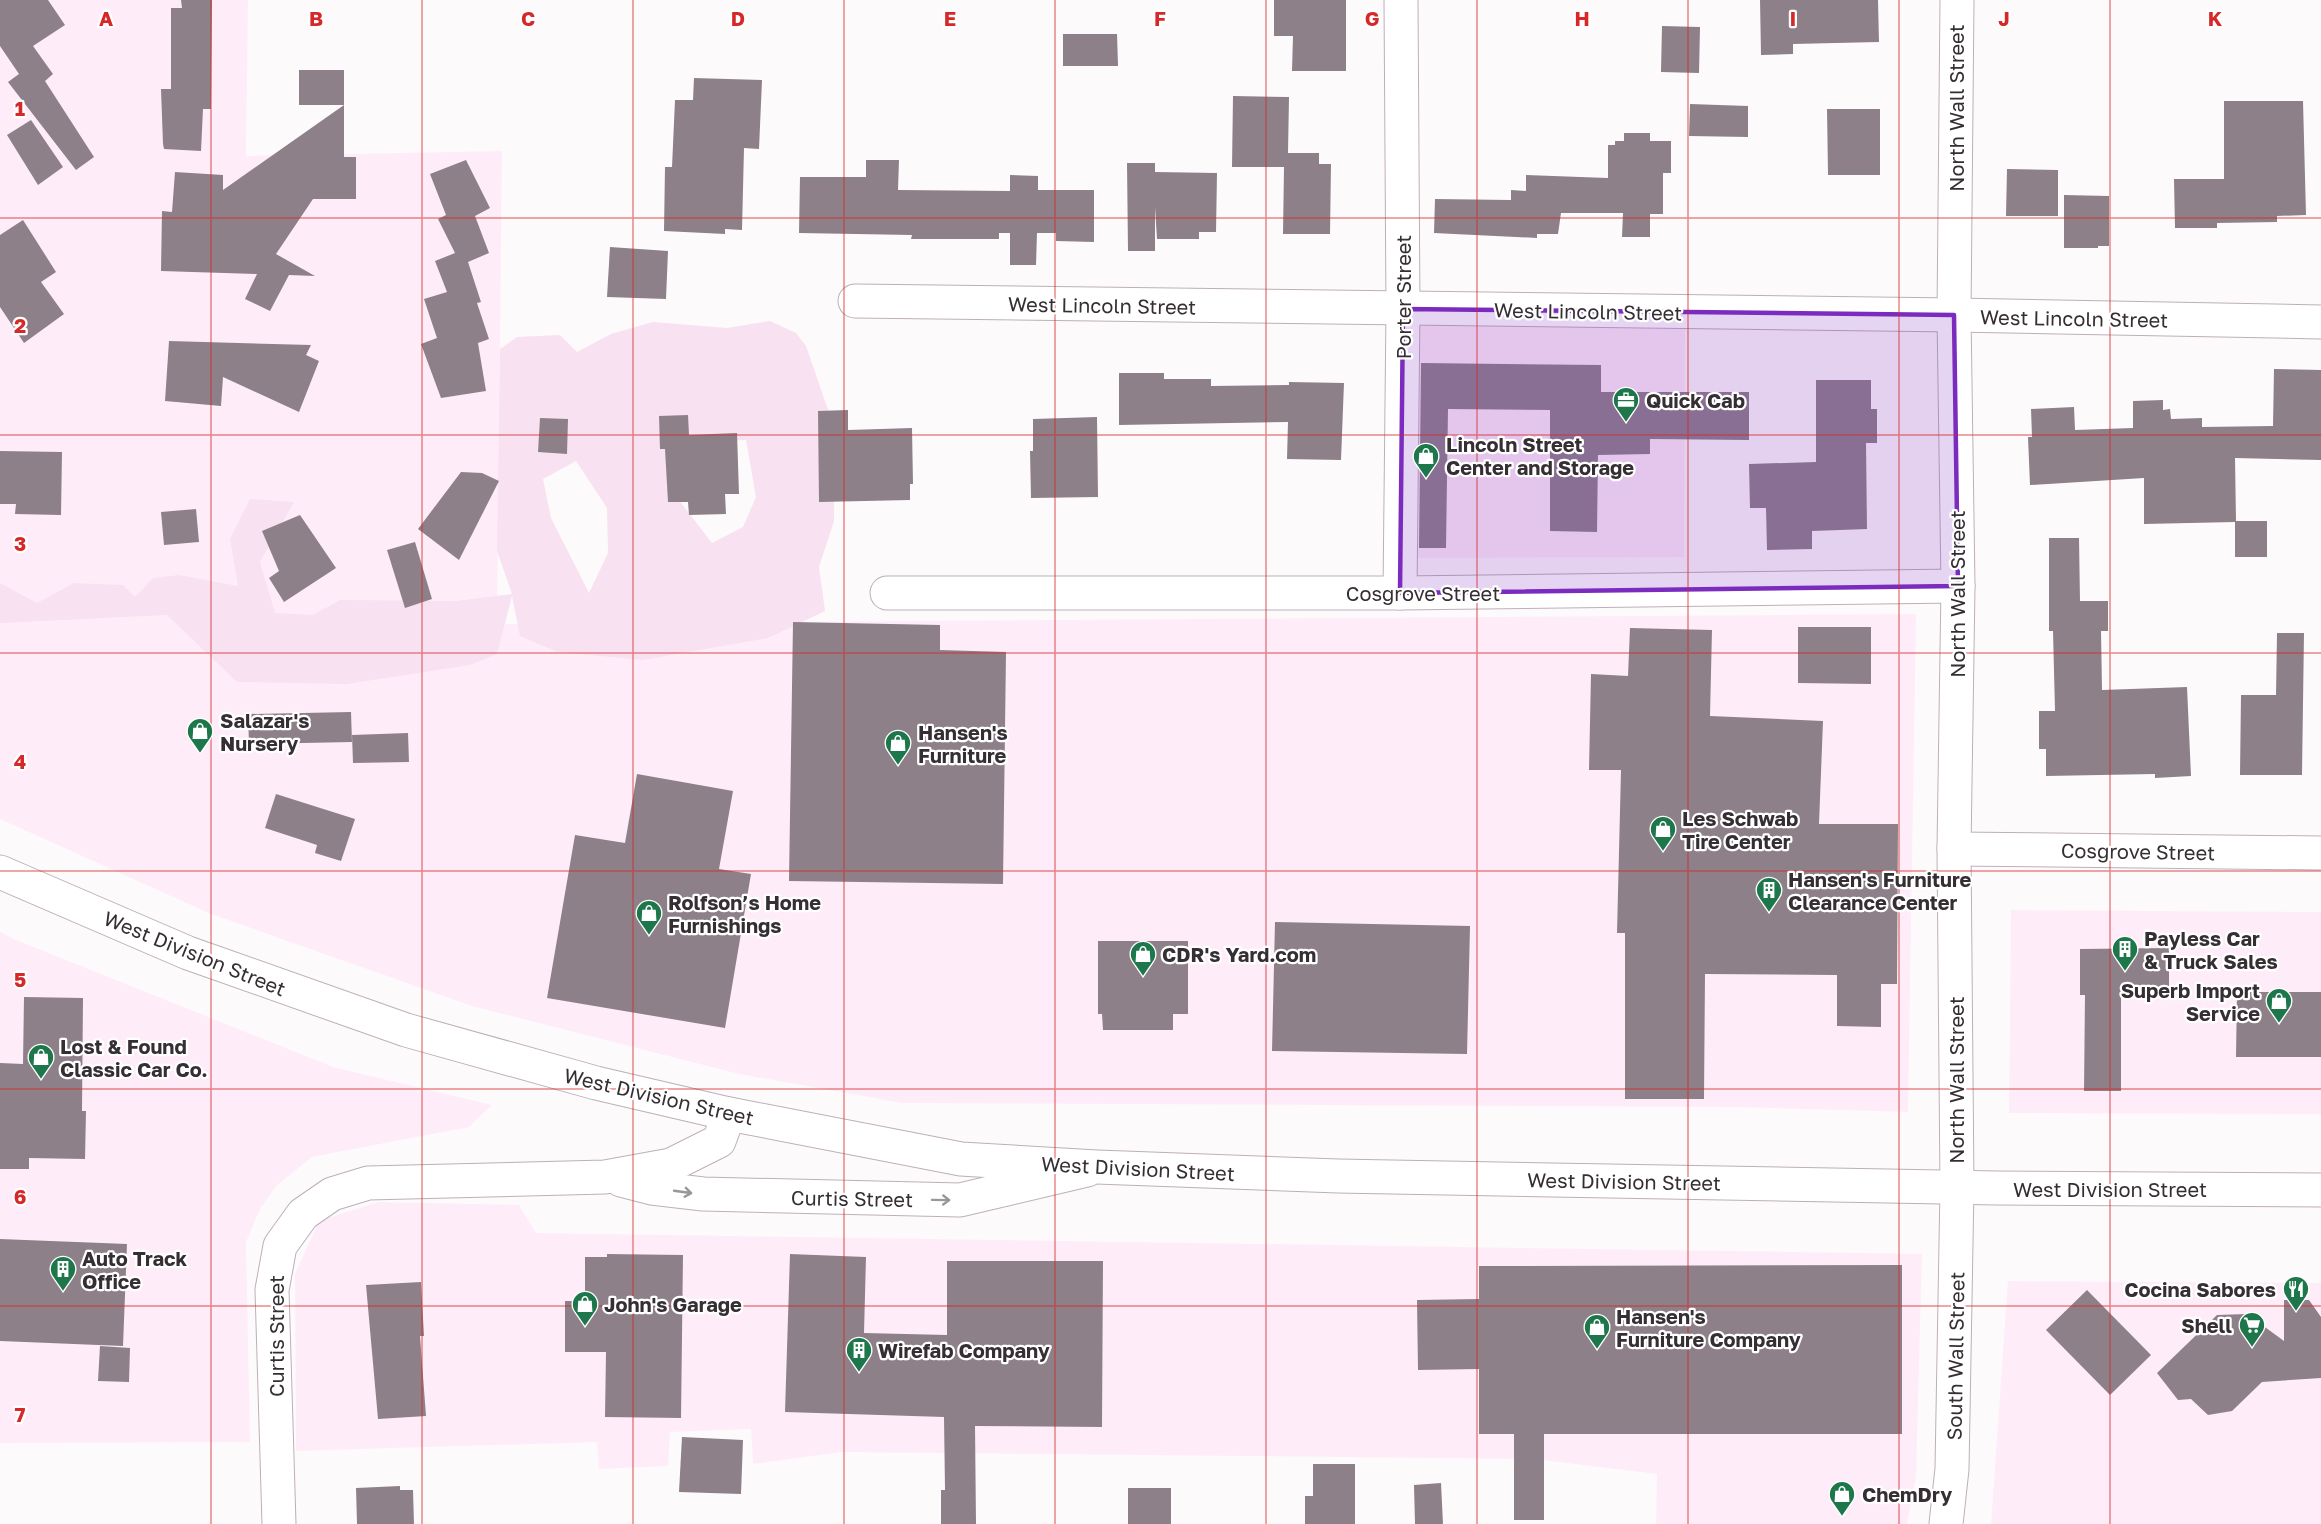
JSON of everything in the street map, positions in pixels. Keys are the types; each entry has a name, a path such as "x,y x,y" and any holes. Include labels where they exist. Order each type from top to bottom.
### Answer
{"street":[{"name":"Porter Street","path":"1400,593 1403,309 1401,0"},
{"name":"North Wall Street","path":"1957,0 1954,315 1958,586 1954,849 1957,1187"},
{"name":"West Lincoln Street","path":"855,301 2321,322"},
{"name":"Cosgrove Street","path":"887,593 1400,593 1958,586"},
{"name":"Cosgrove Street","path":"1954,849 2321,853"},
{"name":"West Division Street","path":"0,872 188,954 406,1030 596,1083 729,1114 961,1159 1097,1167 1350,1176 1957,1187 2321,1190"},
{"name":"Curtis Street","path":"279,1524 272,1290 280,1246 303,1214 332,1194 368,1183 605,1177 671,1165 719,1141 729,1114"},
{"name":"Curtis Street","path":"605,1177 652,1188 703,1194 960,1200 1097,1167"},
{"name":"South Wall Street","path":"1946,1524 1952,1469 1957,1187"}],"highlighted area":[{"path":"1403,309 1954,315 1958,586 1400,593"}],"shaded area":[{"path":"0,0 248,0 246,156 502,151 497,624 1916,614 1908,1112 1736,1107 902,1103 739,1074 472,1006 211,914 0,819"},
{"path":"770,321 796,333 806,346 835,430 834,521 819,567 825,611 768,638 643,660 557,652 520,636 512,596 497,654 470,665 347,684 237,682 167,615 0,623 0,583 37,603 74,583 123,585 135,597 153,578 179,575 238,586 230,539 250,499 294,502 260,562 275,613 313,615 340,600 456,601 512,594 497,551 500,349 517,337 560,335 577,352 611,334 653,322 727,328","holes":["746,440 756,497 743,527 712,543 668,486 676,443","576,461 607,508 608,553 589,593 551,518 543,479"]},
{"path":"1685,321 1684,557 1411,558 1410,324"},
{"path":"2011,910 2321,912 2321,1114 2009,1113"},
{"path":"0,932 333,1067 492,1105 469,1127 312,1157 276,1186 260,1209 246,1242 250,1442 0,1443"},
{"path":"378,1202 519,1205 536,1233 1922,1254 1916,1476 1907,1524 1656,1524 1657,1474 1534,1459 843,1452 753,1464 751,1429 670,1432 668,1466 599,1469 597,1442 296,1451 295,1274 319,1221"},
{"path":"2008,1281 2321,1283 2321,1524 1991,1524"}],"building":[{"path":"0,0 48,0 65,25 33,46 53,74 45,81 94,157 76,170 8,82 19,74 0,46"},
{"path":"181,0 212,0 211,109 203,109 201,151 164,149 163,144 161,89 171,89 171,8 182,8"},
{"path":"1274,0 1346,0 1346,71 1292,71 1293,36 1274,36"},
{"path":"1760,0 1878,0 1879,42 1793,44 1793,54 1761,55"},
{"path":"1662,26 1700,27 1699,73 1661,72"},
{"path":"1063,34 1117,34 1118,66 1063,66"},
{"path":"299,70 344,70 344,105 299,105"},
{"path":"694,78 762,80 759,149 744,148 742,230 725,229 725,234 664,231 665,167 672,167 675,100 693,100"},
{"path":"1233,96 1289,97 1288,153 1319,153 1319,164 1331,164 1330,234 1283,234 1284,167 1232,167"},
{"path":"2224,101 2303,101 2306,215 2277,216 2277,222 2217,223 2217,228 2175,228 2174,179 2224,179"},
{"path":"1690,104 1748,106 1748,137 1689,136"},
{"path":"344,105 344,157 356,157 356,199 313,199 276,254 315,276 289,275 270,311 245,299 257,274 161,271 162,211 172,212 175,172 223,175 223,190"},
{"path":"1827,109 1880,109 1880,175 1828,175"},
{"path":"31,120 63,167 38,185 7,135"},
{"path":"1624,133 1650,133 1650,141 1671,141 1671,173 1663,173 1663,214 1650,214 1650,237 1622,237 1623,213 1561,213 1558,234 1537,234 1537,238 1434,233 1435,199 1511,200 1511,190 1526,191 1526,175 1608,178 1608,145 1615,145 1615,141 1624,141"},
{"path":"466,160 490,208 475,216 489,253 468,262 481,302 477,303 489,339 478,343 486,391 441,398 421,344 437,338 424,299 447,292 435,261 455,253 438,219 446,215 430,174"},
{"path":"866,160 899,160 898,190 1010,191 1010,175 1038,176 1038,190 1094,190 1094,242 1056,241 1056,233 1037,233 1036,265 1010,265 1010,233 999,233 999,239 911,239 912,235 799,233 800,177 866,177"},
{"path":"1127,163 1155,163 1155,172 1217,173 1216,232 1199,232 1199,239 1157,239 1155,207 1155,251 1128,251"},
{"path":"2007,169 2058,170 2058,216 2006,216"},
{"path":"2064,195 2109,196 2109,246 2064,248"},
{"path":"23,220 56,272 41,282 64,314 24,343 0,307 0,235"},
{"path":"610,247 668,251 666,299 607,297"},
{"path":"169,341 311,345 306,355 319,361 299,412 223,377 221,406 165,401"},
{"path":"1421,363 1601,365 1601,392 1749,392 1749,440 1650,439 1650,454 1598,455 1597,532 1550,531 1550,410 1448,409 1446,548 1419,548"},
{"path":"2274,369 2321,370 2321,460 2235,458 2236,521 2267,521 2267,557 2235,557 2235,522 2144,524 2144,478 2030,485 2028,437 2032,437 2031,409 2074,407 2075,430 2133,428 2133,401 2163,400 2163,410 2170,409 2171,419 2202,418 2202,427 2273,426"},
{"path":"1119,373 1164,373 1164,379 1211,379 1211,386 1289,385 1289,382 1344,383 1341,460 1287,459 1288,422 1119,425"},
{"path":"1816,380 1871,380 1871,409 1877,409 1877,443 1866,443 1867,529 1812,531 1812,549 1767,550 1766,508 1750,508 1749,464 1816,462"},
{"path":"848,410 848,430 912,428 913,484 910,484 910,500 819,502 818,411"},
{"path":"688,415 689,435 737,433 739,494 725,494 726,514 689,515 688,502 668,502 665,449 660,449 659,416"},
{"path":"1097,417 1098,497 1031,498 1030,451 1033,451 1033,419"},
{"path":"540,418 568,419 567,454 538,452"},
{"path":"0,451 62,452 61,515 15,514 16,504 0,504"},
{"path":"461,472 482,473 499,481 459,560 418,529"},
{"path":"196,509 199,542 164,545 161,512"},
{"path":"300,515 336,568 284,602 269,578 279,571 262,531"},
{"path":"2049,538 2079,538 2080,601 2108,601 2108,631 2101,631 2102,690 2187,687 2191,776 2155,778 2155,774 2046,776 2046,749 2039,749 2039,711 2055,711 2053,631 2049,631"},
{"path":"415,542 432,599 405,608 387,550"},
{"name":"Hansen's Furniture","path":"793,622 940,625 940,650 1006,652 1003,884 789,881"},
{"path":"1798,627 1871,627 1871,684 1798,683"},
{"path":"1630,628 1712,630 1710,716 1823,721 1819,824 1898,824 1897,984 1881,984 1881,1027 1837,1026 1837,975 1705,974 1704,1099 1625,1099 1625,933 1617,933 1621,770 1589,770 1591,674 1628,676"},
{"path":"2277,633 2304,633 2302,775 2240,775 2241,695 2276,695"},
{"path":"351,712 352,742 249,744 248,714"},
{"path":"408,733 409,762 353,763 352,735"},
{"name":"Rolfson’s Home Furnishings","path":"637,774 733,791 719,869 751,874 725,1028 547,998 575,835 625,843"},
{"path":"276,794 355,819 341,861 315,853 317,845 265,828"},
{"path":"1275,922 1470,926 1467,1054 1272,1051"},
{"name":"CDR's Yard.com","path":"1098,941 1188,941 1188,1014 1173,1014 1173,1030 1103,1030 1102,1014 1098,1014"},
{"path":"2169,948 2169,995 2121,995 2121,1091 2084,1091 2085,995 2080,995 2080,949"},
{"name":"Superb Import Service","path":"2237,992 2321,992 2321,1057 2236,1057"},
{"name":"Lost & Found Classic Car Co.","path":"24,997 83,998 82,1111 86,1111 85,1159 29,1158 29,1169 0,1169 0,1063 23,1064"},
{"name":"Auto Track Office","path":"0,1239 127,1244 123,1346 0,1341"},
{"path":"607,1254 683,1255 681,1418 605,1417 606,1352 565,1352 565,1301 585,1301 585,1257 607,1257"},
{"path":"790,1254 866,1257 864,1333 947,1335 947,1261 1103,1261 1102,1427 975,1426 976,1524 941,1524 941,1490 945,1490 944,1417 785,1412"},
{"path":"1902,1265 1902,1434 1544,1434 1544,1520 1514,1520 1514,1434 1479,1434 1479,1369 1418,1370 1417,1300 1479,1299 1479,1266"},
{"path":"421,1282 424,1336 420,1336 426,1416 378,1419 366,1285"},
{"name":"Shell","path":"2087,1290 2151,1355 2110,1395 2046,1330"},
{"name":"Shell","path":"2284,1300 2309,1300 2321,1317 2321,1378 2262,1382 2232,1411 2208,1415 2191,1399 2178,1400 2157,1373 2217,1315 2247,1314 2284,1341"},
{"path":"100,1346 130,1348 129,1382 98,1381"},
{"path":"682,1437 743,1440 741,1494 679,1492"},
{"path":"1313,1464 1355,1464 1355,1524 1305,1524 1305,1496 1313,1496"},
{"path":"1441,1483 1443,1524 1415,1524 1414,1485"},
{"path":"400,1486 400,1490 413,1490 414,1524 357,1524 356,1488"},
{"path":"1128,1488 1171,1488 1171,1524 1128,1524"}],"place":[{"name":"Quick Cab","path":"1626,423"},
{"name":"Lincoln Street Center and Storage","path":"1426,479"},
{"name":"Salazar's Nursery","path":"200,754"},
{"name":"Hansen's Furniture","path":"898,766"},
{"name":"Les Schwab Tire Center","path":"1663,852"},
{"name":"Hansen's Furniture Clearance Center","path":"1769,913"},
{"name":"Rolfson’s Home Furnishings","path":"649,936"},
{"name":"Payless Car & Truck Sales","path":"2125,972"},
{"name":"CDR's Yard.com","path":"1143,977"},
{"name":"Superb Import Service","path":"2279,1024"},
{"name":"Lost & Found Classic Car Co.","path":"41,1080"},
{"name":"Auto Track Office","path":"63,1292"},
{"name":"Cocina Sabores","path":"2296,1312"},
{"name":"John's Garage","path":"585,1327"},
{"name":"Shell","path":"2252,1348"},
{"name":"Hansen's Furniture Company","path":"1597,1350"},
{"name":"Wirefab Company","path":"859,1373"},
{"name":"ChemDry","path":"1842,1517"}]}
